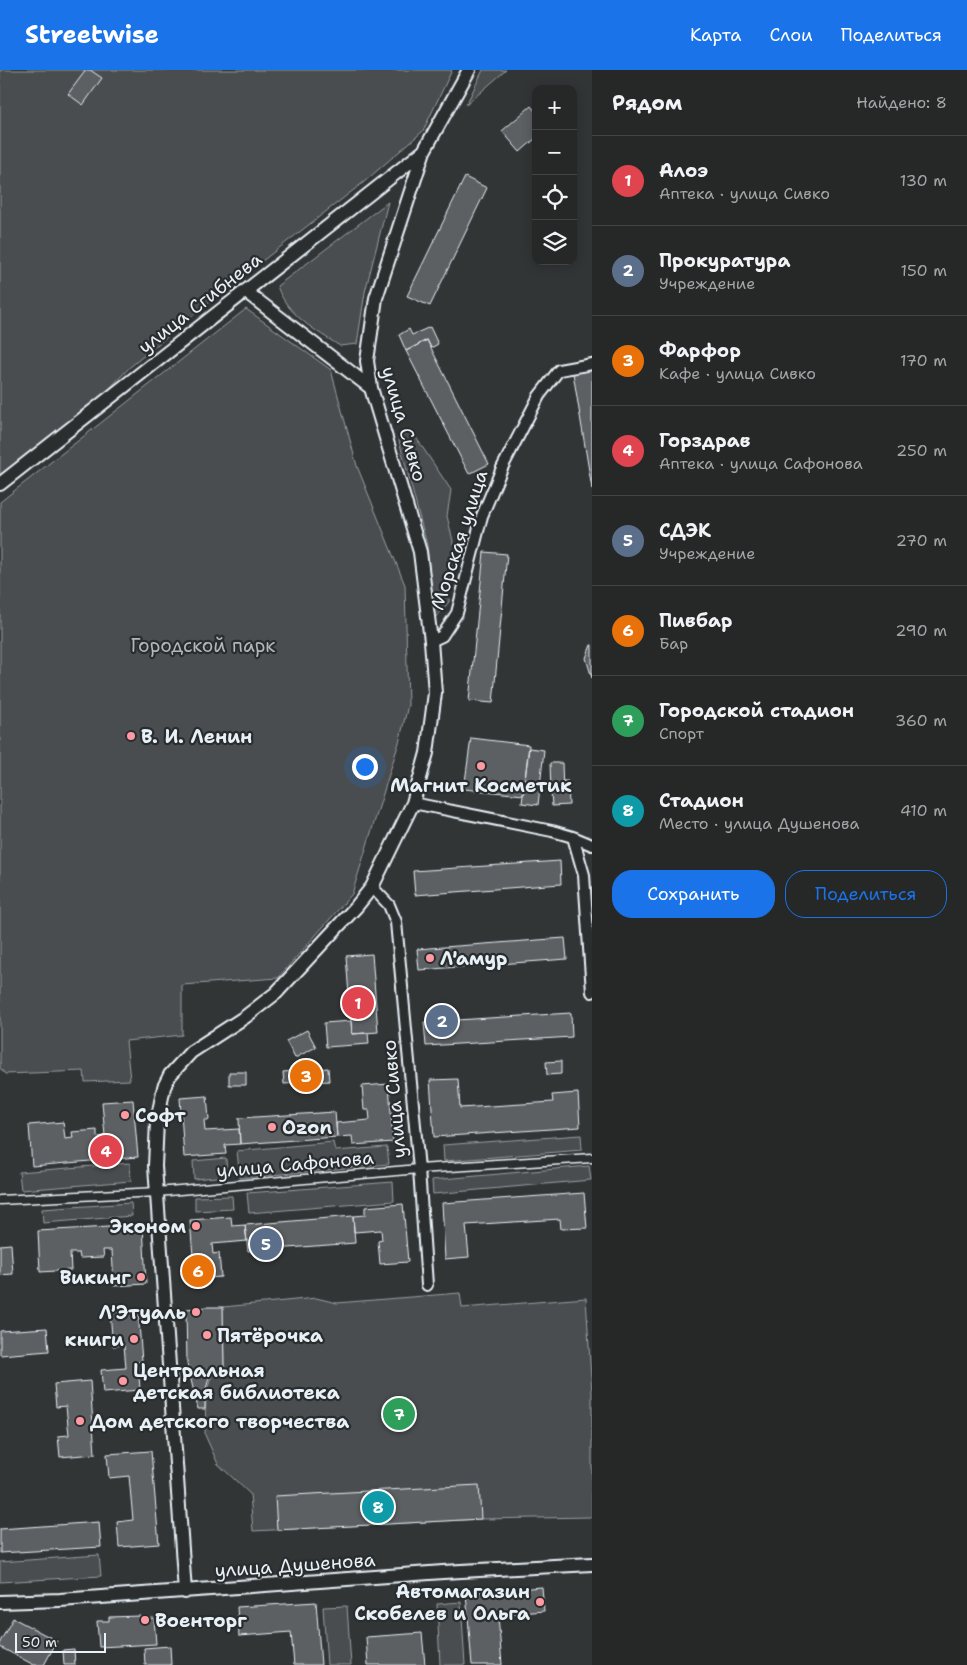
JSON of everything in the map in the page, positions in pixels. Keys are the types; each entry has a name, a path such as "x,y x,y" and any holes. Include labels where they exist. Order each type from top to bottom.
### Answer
{"street":[{"name":"улица Сивко","path":"185,1592 155,1166 156,1121 164,1087 170,1075 191,1052 276,994 372,888 413,803 427,753 436,693 431,641 420,552 371,388 367,360 376,298 424,151 469,70"},
{"name":"улица Сгибнева","path":"0,484 424,151"},
{"path":"245,291 371,388"},
{"name":"Морская улица","path":"431,641 442,636 457,613 482,516 502,468 538,396 559,370 592,364"},
{"path":"413,803 552,831 592,845"},
{"path":"573,837 584,875 592,992"},
{"name":"улица Сивко","path":"372,888 390,905 396,922 419,1169 426,1285"},
{"name":"улица Сафонова","path":"0,1200 157,1192 419,1169 592,1158"},
{"name":"улица Душенова","path":"0,1602 185,1592 443,1572 592,1564"}],"green space":[{"path":"0,70 452,70 423,131 364,182 212,300 130,367 107,391 0,475"},
{"path":"483,70 506,70 466,105"},
{"path":"388,202 365,292 357,344 340,346 312,328 295,314 288,306 277,286"},
{"name":"Городской парк","path":"246,309 331,370 357,466 405,585 408,705 400,739 352,894 278,978 182,985 182,1035 126,1041 130,1080 85,1082 84,1071 5,1074 0,1068 0,502"},
{"path":"411,430 451,490 447,516 453,541 449,602 434,619 427,545 398,437"},
{"path":"581,1135 582,1150 444,1161 443,1145"},
{"path":"333,1142 335,1151 387,1147 389,1164 240,1178 237,1151"},
{"path":"226,1158 227,1176 194,1179 193,1161"},
{"path":"130,1163 131,1181 21,1190 19,1172"},
{"path":"589,1166 591,1180 433,1194 432,1180"},
{"path":"393,1182 394,1201 249,1213 247,1193"},
{"path":"232,1196 233,1209 195,1211 195,1197"},
{"path":"131,1203 132,1216 43,1223 42,1209"},
{"path":"460,1293 462,1308 586,1298 592,1394 592,1517 481,1519 253,1531 250,1494 218,1464 205,1435 206,1393 212,1375 224,1369 223,1307 316,1298 337,1303"},
{"path":"99,1555 101,1576 0,1582 0,1562"},
{"path":"461,1602 465,1665 440,1665 437,1604"},
{"path":"347,1606 351,1665 327,1665 323,1607"}],"building":[{"path":"86,70 90,70 102,78 83,105 68,94"},
{"path":"531,106 532,107 532,142 520,152 502,131"},
{"path":"465,177 487,188 430,306 407,296"},
{"path":"430,327 438,344 431,348 427,340 406,351 399,335 409,329 412,335"},
{"path":"427,340 489,464 469,474 406,351"},
{"path":"592,370 592,489 573,373"},
{"path":"484,552 507,554 493,703 469,701"},
{"path":"592,645 592,678 586,658"},
{"path":"471,738 529,745 523,795 464,789"},
{"path":"529,748 544,750 538,805 522,803"},
{"path":"550,763 562,763 563,792 551,792"},
{"path":"563,781 568,781 569,805 552,806 551,792 563,792"},
{"path":"560,861 561,884 415,895 413,871"},
{"path":"565,938 567,959 419,970 417,949"},
{"path":"372,954 378,1032 352,1034 346,956"},
{"path":"571,1013 572,1037 426,1046 424,1022"},
{"path":"351,1021 352,1034 368,1033 369,1044 326,1047 324,1023"},
{"path":"307,1030 316,1047 295,1058 286,1041"},
{"path":"561,1061 561,1074 547,1075 546,1062"},
{"path":"328,1068 329,1081 284,1084 283,1072"},
{"path":"229,1072 246,1072 246,1085 229,1085"},
{"path":"458,1079 460,1108 553,1102 552,1095 578,1093 580,1127 434,1137 430,1080"},
{"path":"389,1084 393,1142 353,1145 352,1136 337,1137 336,1123 370,1120 369,1110 364,1110 362,1086"},
{"path":"207,1096 209,1120 204,1120 205,1131 239,1129 240,1144 225,1145 226,1154 184,1157 180,1098"},
{"path":"133,1100 138,1157 32,1166 29,1125 63,1122 65,1139 73,1138 72,1132 97,1130 97,1137 105,1136 102,1102"},
{"path":"335,1112 337,1137 240,1144 239,1118"},
{"path":"584,1193 587,1228 561,1229 560,1219 466,1225 469,1257 445,1259 442,1203"},
{"path":"403,1204 408,1262 380,1264 378,1241 382,1240 381,1230 354,1232 353,1216 365,1215 365,1207"},
{"path":"353,1216 355,1243 248,1251 245,1225"},
{"path":"231,1217 232,1226 245,1225 247,1241 212,1244 213,1254 219,1253 221,1277 195,1279 190,1220"},
{"path":"143,1225 146,1284 114,1286 112,1250 103,1250 104,1257 80,1258 79,1253 70,1253 71,1270 40,1272 38,1231"},
{"path":"11,1244 13,1274 0,1275 0,1245"},
{"path":"223,1307 224,1369 210,1375 205,1392 205,1409 198,1409 187,1363 186,1309"},
{"path":"138,1311 142,1361 138,1362 140,1390 103,1393 101,1370 126,1368 124,1345 113,1346 110,1313"},
{"path":"47,1328 49,1351 0,1355 0,1331"},
{"name":"Дом детского творчества","path":"90,1381 95,1454 60,1457 58,1436 69,1435 66,1406 56,1407 54,1384"},
{"path":"151,1451 159,1544 119,1547 117,1522 133,1520 129,1476 109,1478 107,1454"},
{"path":"479,1485 481,1519 277,1530 275,1496"},
{"path":"99,1522 101,1547 0,1553 0,1529"},
{"path":"542,1587 544,1611 498,1615 502,1665 472,1665 466,1593"},
{"path":"316,1602 321,1665 294,1665 291,1632 239,1636 237,1607"},
{"path":"140,1616 140,1619 154,1618 156,1644 99,1647 97,1621 109,1621 109,1617"},
{"path":"13,1618 57,1641 44,1665 34,1665 0,1647 0,1642"},
{"path":"422,1633 425,1665 368,1665 366,1637"},
{"path":"170,1646 171,1665 145,1665 144,1648"},
{"path":"74,1649 75,1665 64,1665 63,1650"}],"place":[{"name":"В. И. Ленин","path":"131,736"},
{"name":"Магнит Косметик","path":"481,766"},
{"name":"Л'амур","path":"430,958"},
{"name":"Алоэ","path":"358,1003"},
{"name":"Прокуратура","path":"442,1021"},
{"name":"Фарфор","path":"306,1076"},
{"name":"Софт","path":"125,1115"},
{"name":"Ozon","path":"272,1127"},
{"name":"Горздрав","path":"106,1151"},
{"name":"Эконом","path":"196,1226"},
{"name":"СДЭК","path":"266,1244"},
{"name":"Пивбар","path":"198,1271"},
{"name":"Викинг","path":"141,1277"},
{"name":"Л'Этуаль","path":"196,1312"},
{"name":"Пятёрочка","path":"207,1335"},
{"name":"книги","path":"134,1339"},
{"name":"Центральная детская библиотека","path":"123,1381"},
{"name":"Городской стадион","path":"399,1414"},
{"name":"Дом детского творчества","path":"80,1421"},
{"name":"Стадион","path":"378,1507"},
{"name":"Автомагазин Скобелев и Ольга","path":"540,1602"},
{"name":"Военторг","path":"145,1620"}]}
